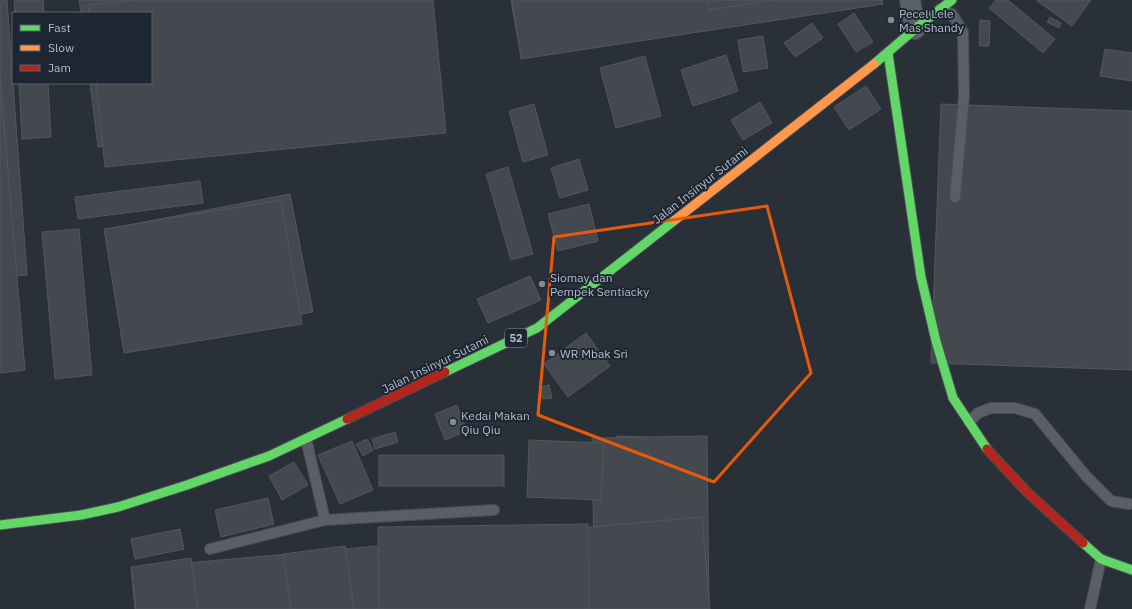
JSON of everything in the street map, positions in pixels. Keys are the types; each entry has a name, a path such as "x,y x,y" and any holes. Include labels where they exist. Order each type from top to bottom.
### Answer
{"main road":[{"name":"Jalan Insinyur Sutami","path":"0,525 81,515 118,506 187,485 269,456 536,328 888,53 915,29 952,0"},
{"path":"888,53 921,277 936,341 953,398 989,452 1027,492 1101,559 1132,570"}],"street":[{"path":"910,0 915,29"}],"lane":[{"path":"940,9 952,14 963,32 964,97 955,197"},
{"path":"969,422 978,412 992,408 1016,408 1035,414 1086,476 1111,501 1129,504"},
{"path":"306,439 325,520"},
{"path":"210,549 325,520 494,510"},
{"path":"1090,609 1101,559"}],"highlighted area":[{"path":"767,206 811,373 714,482 538,415 554,237"}],"building":[{"path":"0,0 7,0 27,275 0,277"},
{"path":"14,0 43,0 44,12 15,12"},
{"path":"79,0 418,0 431,106 98,147 90,84 152,84 152,12 81,12"},
{"path":"136,0 433,0 446,133 105,167 96,84 152,84 152,12 89,12 88,5"},
{"path":"511,0 671,0 673,11 517,35"},
{"path":"512,0 882,0 883,4 521,59"},
{"path":"708,0 773,0 709,10"},
{"path":"996,0 1008,0 1055,39 1043,53 989,8"},
{"path":"1036,0 1091,0 1072,26"},
{"path":"854,13 873,42 856,52 838,24"},
{"path":"1050,17 1061,23 1059,28 1047,22"},
{"path":"980,20 990,21 989,46 979,46"},
{"path":"812,23 823,38 795,57 784,43"},
{"path":"763,36 768,68 743,72 738,40"},
{"path":"1105,49 1132,53 1132,81 1100,76"},
{"path":"726,55 738,91 693,106 681,70"},
{"path":"645,56 661,116 616,128 600,68"},
{"path":"0,78 25,370 0,373"},
{"path":"19,84 48,84 51,137 22,139"},
{"path":"866,86 881,109 849,130 834,107"},
{"path":"760,102 772,123 743,140 731,120"},
{"path":"534,104 548,155 523,162 509,111"},
{"path":"941,104 1132,111 1132,370 931,363"},
{"path":"579,159 588,190 560,198 551,168"},
{"path":"508,167 533,254 511,260 486,174"},
{"path":"200,181 203,203 78,219 75,197"},
{"path":"290,194 313,312 136,347 113,228"},
{"path":"281,200 302,324 124,353 104,229"},
{"path":"589,204 598,241 558,251 548,214"},
{"path":"79,229 92,375 55,379 42,232"},
{"path":"530,276 541,300 488,323 477,299"},
{"path":"586,333 610,366 568,397 544,364"},
{"path":"549,385 552,398 542,399 540,387"},
{"path":"457,405 467,431 445,440 435,414"},
{"path":"395,432 398,442 375,449 372,439"},
{"path":"617,436 701,439 698,507 614,504"},
{"path":"707,436 709,609 595,609 592,438"},
{"path":"367,439 373,450 363,456 356,444"},
{"path":"529,440 604,443 601,500 527,497"},
{"path":"352,441 373,490 340,504 318,455"},
{"path":"379,455 504,455 504,486 379,486"},
{"path":"294,462 308,485 282,500 269,476"},
{"path":"268,498 274,524 221,537 215,510"},
{"path":"702,517 710,609 135,609 131,568"},
{"path":"588,524 589,609 379,609 378,527"},
{"path":"180,529 184,549 135,559 131,539"},
{"path":"345,546 354,609 291,609 283,554"},
{"path":"191,558 198,609 136,609 131,567"}],"traffic: fast":[{"path":"874,64 952,0"},
{"path":"888,53 921,277 936,341 953,398 987,449"},
{"path":"445,372 537,328 675,220"},
{"path":"0,525 81,515 118,507 187,485 269,456 347,419"},
{"path":"1083,543 1101,559 1132,570"}],"traffic: slow":[{"path":"675,220 874,64"}],"traffic: jam":[{"path":"347,419 445,372"},
{"path":"987,449 1027,492 1083,543"}],"place":[{"name":"Pecel Lele Mas Shandy","path":"891,20"},
{"name":"Siomay dan Pempek Sentiacky","path":"542,284"},
{"name":"WR Mbak Sri","path":"552,353"},
{"name":"Kedai Makan Qiu Qiu","path":"453,422"}]}
